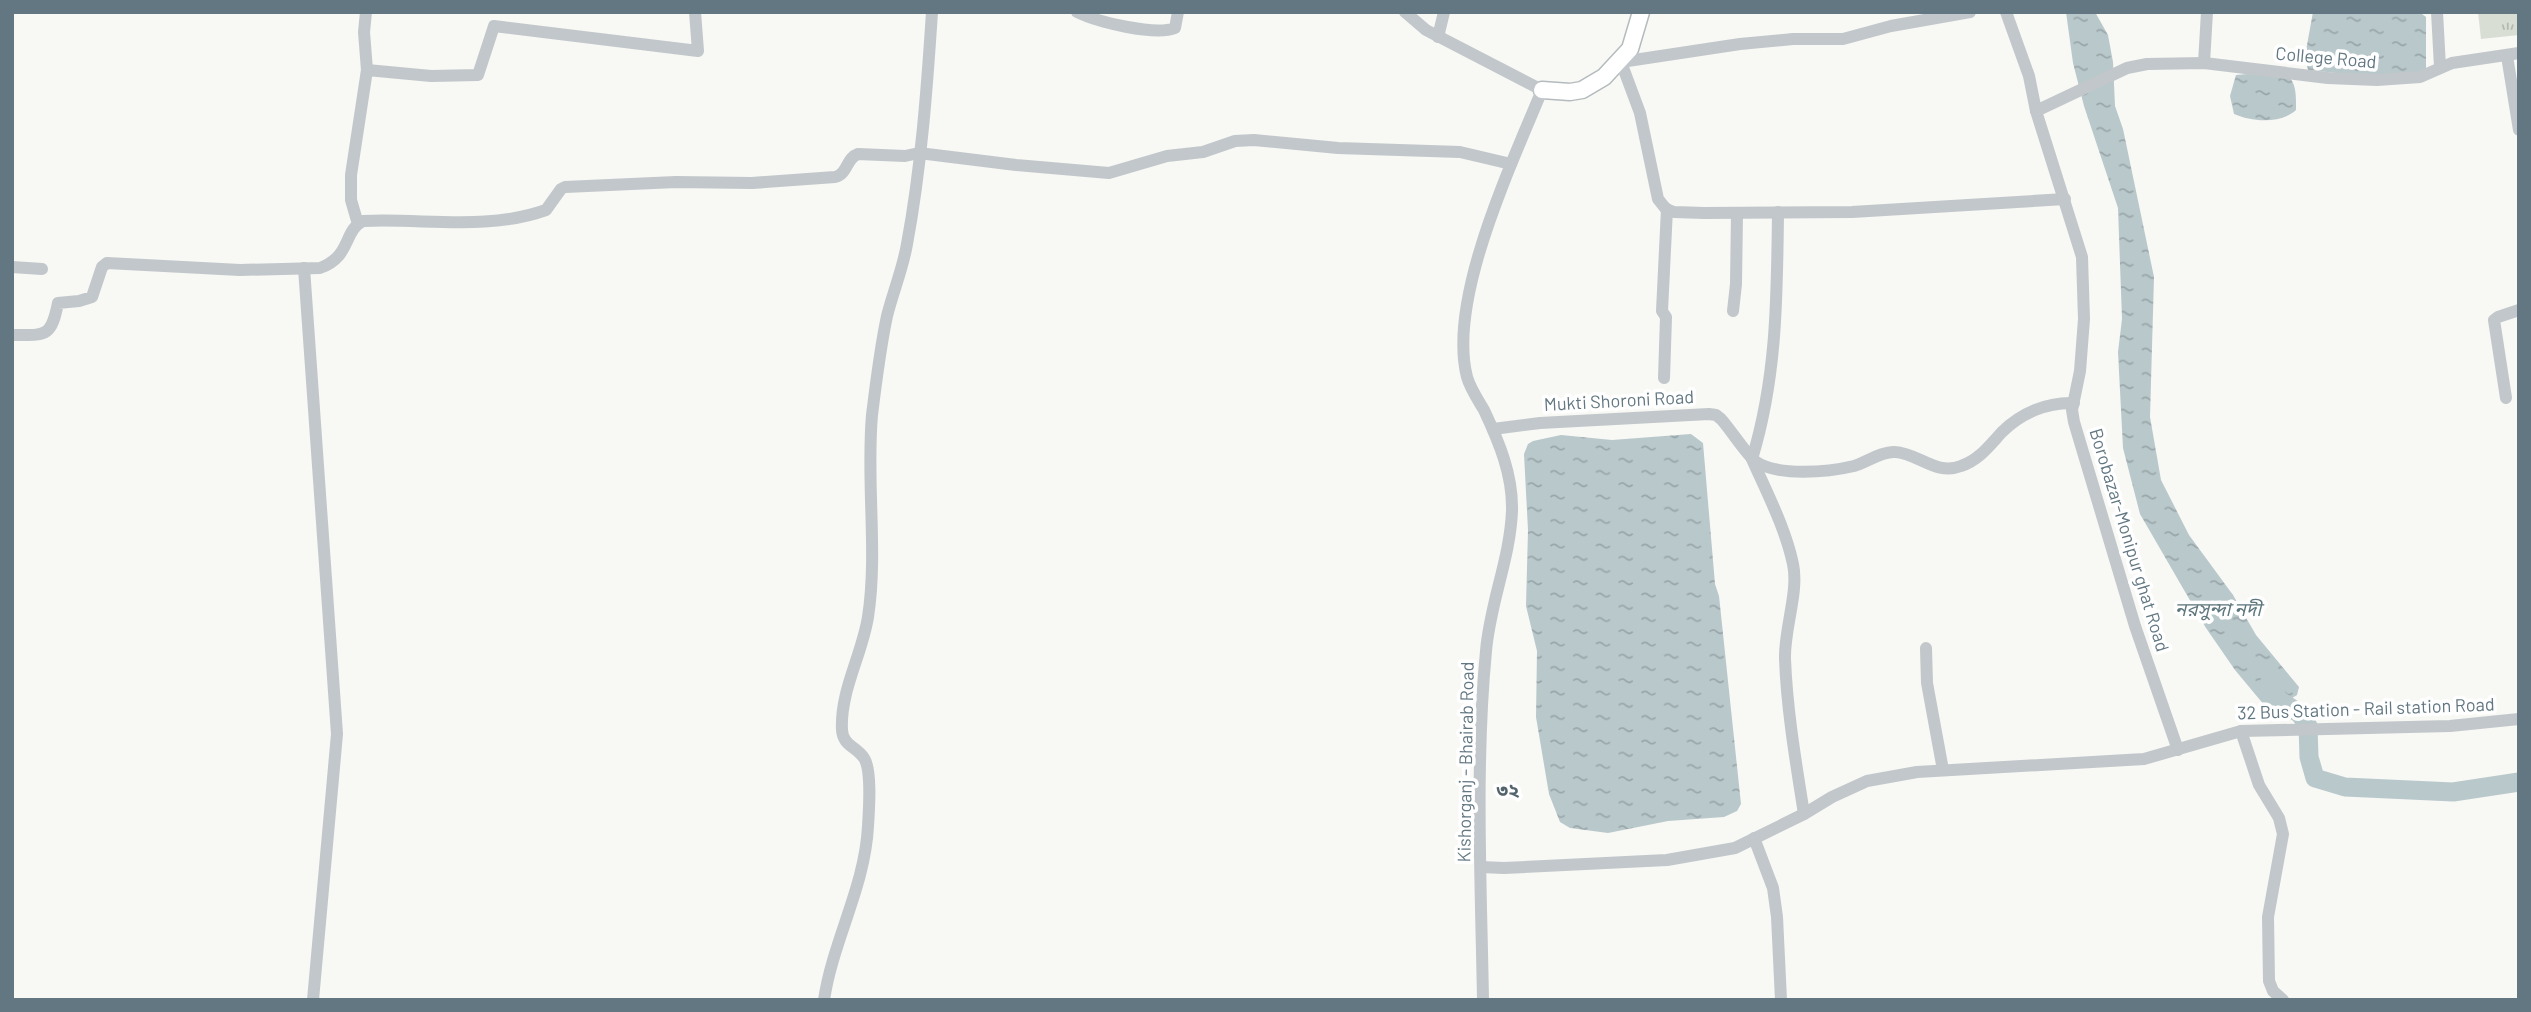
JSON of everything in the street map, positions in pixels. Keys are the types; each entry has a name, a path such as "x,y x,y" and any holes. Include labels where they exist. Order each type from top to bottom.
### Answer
{"main road":[{"path":"1542,90 1570,92 1604,78 1630,49 1641,12"}],"street":[{"path":"358,224 351,200 351,175 367,70 366,12"},
{"path":"367,70 431,76 478,75 494,26 698,51 695,12"},
{"path":"824,1000 831,966 863,871 868,828 866,764 861,755 845,743 841,727 848,686 868,619 870,463 877,370 888,314 906,248 919,153 932,12"},
{"path":"1077,12 1088,18 1126,27 1168,30 1175,28 1178,12"},
{"path":"1405,12 1438,37 1542,90"},
{"path":"1438,37 1444,12"},
{"path":"1970,12 1891,26 1843,39 1793,39 1740,44 1621,62 1640,113 1654,187 1661,205 1674,212 1778,212 1901,209 2065,199"},
{"name":"Borobazar-Monipur ghat Road","path":"2006,12 2029,75 2036,111 2082,257 2084,319 2074,422 2135,626 2178,750"},
{"path":"2204,63 2207,12"},
{"path":"2437,12 2440,67"},
{"path":"2513,55 2519,130"},
{"name":"College Road","path":"2036,111 2127,68 2166,62 2204,63 2328,78 2377,80 2420,77 2440,67 2513,55"},
{"name":"Kishorganj - Bhairab Road","path":"1483,1000 1480,746 1486,650 1505,561 1512,512 1511,484 1505,459 1493,429 1467,380 1462,353 1470,286 1478,254 1542,90"},
{"path":"12,335 37,335 47,331 55,320 58,303 79,302 92,297 102,267 107,263 240,270 320,268 332,263 348,244 358,224 372,221 472,222 515,218 546,210 561,189 575,186 676,182 752,183 835,177 844,172 856,155 905,156 919,153 1109,173 1167,156 1203,152 1235,141 1254,140 1338,148 1460,152 1511,164"},
{"path":"1664,378 1666,317 1662,311 1667,209"},
{"path":"1733,311 1737,212"},
{"path":"1778,212 1772,372 1762,426 1752,459 1776,512 1793,564 1794,590 1785,657 1804,814"},
{"path":"12,267 42,269"},
{"path":"304,268 337,734 313,1000"},
{"path":"2506,398 2494,320 2519,310"},
{"path":"1752,459 1773,470 1820,471 1857,465 1894,452 1933,467 1952,469 1970,462 1984,452 2012,422 2041,406 2074,403"},
{"name":"Mukti Shoroni Road","path":"1493,429 1540,423 1709,414 1721,419 1752,459"},
{"path":"1926,648 1927,683 1943,771"},
{"name":"32 Bus Station - Rail station Road","path":"1481,867 1667,860 1735,848 1867,781 1917,772 2144,759 2242,731 2463,725 2519,719"},
{"path":"2242,731 2259,785 2283,826 2268,917 2269,981 2273,990 2283,1000"},
{"path":"1754,838 1773,888 1781,1000"}],"green space":[{"path":"2478,12 2519,12 2519,35 2481,39"}],"water":[{"name":"নরসুন্দা নদী","path":"2066,12 2095,12 2108,35 2113,62 2115,106 2123,129 2154,277 2150,417 2161,480 2189,535 2233,595 2256,635 2299,687 2297,695 2284,703 2265,706 2235,670 2206,628 2140,514 2123,448 2118,352 2122,319 2118,208 2084,106 2073,63"},
{"path":"2313,12 2422,14 2426,17 2426,69 2419,74 2346,74 2308,70 2305,56"},
{"path":"2236,75 2288,76 2294,87 2296,110 2275,120 2249,119 2234,114 2230,96"},
{"path":"1691,434 1703,443 1715,584 1719,596 1741,804 1737,811 1724,817 1668,821 1608,833 1570,828 1560,822 1549,794 1536,717 1537,651 1526,606 1528,530 1524,454 1528,444 1533,441 1561,435 1612,440"}],"waterway":[{"path":"2269,684 2279,700 2300,714 2308,726 2309,757 2315,778 2345,787 2453,792 2519,782"}],"district":[{"name":"৩২","path":"1508,790"}]}
